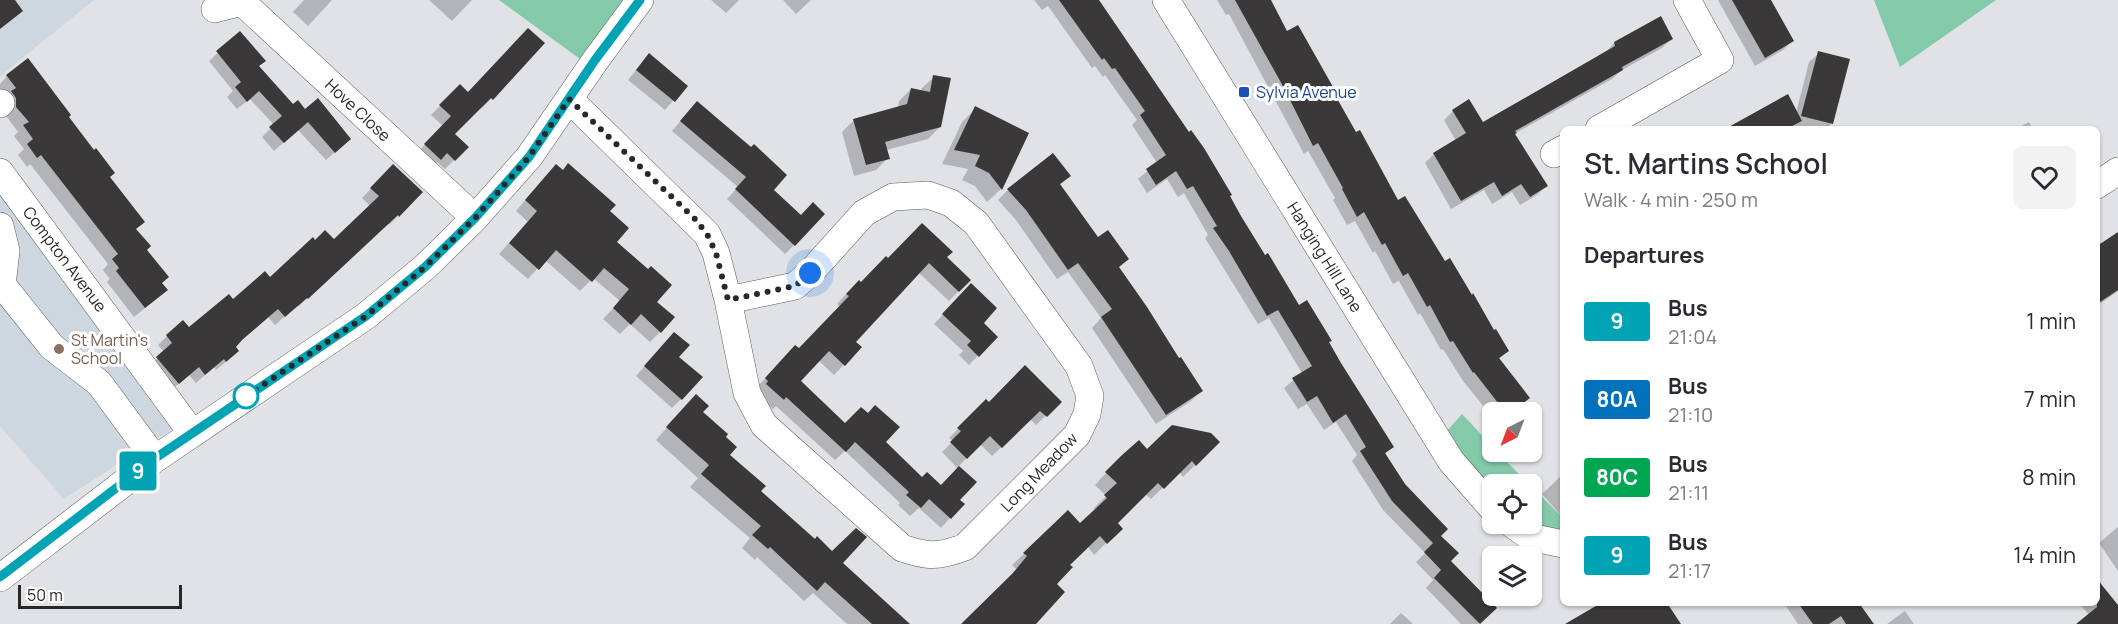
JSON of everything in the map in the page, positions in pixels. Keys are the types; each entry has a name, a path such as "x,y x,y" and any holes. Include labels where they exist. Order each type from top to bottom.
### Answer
{"street":[{"path":"0,578 154,459 366,316 425,267 475,218 529,157 640,0"},
{"name":"Hanging Hill Lane","path":"1166,0 1452,462 1482,496"},
{"path":"1604,126 1720,60 1687,0"},
{"name":"Hove Close","path":"215,9 242,1 475,218"},
{"name":"Long Meadow","path":"569,99 695,219 707,234 716,253 728,300 747,393 764,425 902,548 918,554 943,556 965,547 1077,435 1087,414 1090,396 1078,366 976,223 951,203 928,195 893,197 864,213 810,273 795,286 728,300"},
{"name":"Compton Avenue","path":"0,171 192,433"},
{"path":"2100,183 2118,171"},
{"path":"0,226 6,250 1,283 52,347 99,383 154,459"},
{"path":"1526,534 1560,543"}],"shaded area":[{"path":"0,0 94,0 0,76"},
{"name":"St Martin's School","path":"0,185 175,427 64,499 0,426"}],"green space":[{"path":"499,0 640,0 591,67"},
{"path":"1874,0 1996,0 1900,67"},
{"path":"1462,414 1482,435 1482,462 1507,462 1519,474 1482,474 1482,495 1439,440"},
{"path":"1542,497 1560,515 1560,542 1542,530"}],"building":[{"path":"0,0 15,0 23,11 0,29"},
{"path":"1059,0 1099,0 1189,132 1191,130 1204,148 1232,195 1230,196 1241,216 1265,255 1268,253 1299,305 1307,300 1332,341 1329,342 1341,363 1394,447 1385,453 1405,484 1448,529 1441,536 1459,553 1451,561 1482,593 1482,606 1497,608 1480,624 1434,578 1441,570 1424,552 1433,543 1392,501 1360,451 1366,447 1346,414 1333,423 1317,396 1307,402 1292,378 1312,366 1278,310 1267,316 1213,228 1217,226 1193,186 1187,189 1176,171 1156,185 1146,169 1166,155 1140,115 1145,111 1115,68 1112,69 1104,58 1102,60"},
{"path":"1235,0 1271,0 1287,31 1298,25 1356,132 1360,130 1398,200 1405,196 1445,261 1450,258 1494,330 1496,329 1509,351 1499,358 1530,398 1525,402 1497,402 1473,373 1453,341 1450,342 1430,305 1427,307 1408,273 1403,276 1385,243 1382,245 1364,212 1357,217 1318,143 1313,146"},
{"path":"1732,0 1771,0 1794,41 1765,58"},
{"path":"1661,16 1673,39 1515,131 1548,186 1530,197 1521,184 1502,196 1494,182 1461,201 1433,153 1466,133 1452,110 1469,99 1483,122 1615,46 1614,42"},
{"path":"528,28 545,43 493,100 491,98 455,134 469,147 455,161 447,153 441,160 424,144 451,116 439,105 460,84 468,92"},
{"path":"240,31 266,61 259,66 293,104 298,100 305,109 318,98 351,139 335,153 308,122 284,143 269,127 282,116 259,91 247,102 235,87 241,82 216,51"},
{"path":"1818,51 1850,59 1833,124 1801,116"},
{"path":"649,53 688,86 675,102 636,70"},
{"path":"28,58 71,115 69,117 115,173 110,177 145,222 136,229 151,246 147,250 169,277 162,283 168,290 145,308 116,271 119,268 112,259 118,254 41,155 37,158 27,144 33,139 23,125 29,122 16,107 16,98 11,91 16,88 6,75"},
{"path":"933,75 951,78 941,127 885,142 890,159 866,165 853,119 907,104 911,88 930,92"},
{"path":"1788,94 1802,121 1792,126 1730,126"},
{"path":"697,101 751,147 754,144 787,175 774,190 801,215 813,202 825,214 795,246 735,189 746,177 680,121"},
{"path":"975,106 1029,133 1002,190 989,173 975,166 980,155 954,150"},
{"path":"1053,153 1071,176 1060,184 1098,237 1108,230 1129,259 1119,267 1203,391 1166,415 1101,317 1112,309 1078,263 1068,270 1026,210 1007,189"},
{"path":"568,163 616,205 610,211 629,228 617,242 648,269 651,266 672,285 657,302 675,317 661,333 641,314 631,325 613,308 629,289 604,268 592,282 556,250 539,270 509,243 537,211 525,200 556,164 563,170"},
{"path":"393,164 423,192 399,217 398,215 308,299 285,317 278,309 242,340 236,347 239,351 226,362 224,359 205,375 199,367 179,384 156,357 172,343 166,335 183,320 189,327 229,294 233,299 265,271 270,277 313,237 315,240 325,230 334,239 379,196 370,188"},
{"path":"922,223 953,252 947,257 971,280 959,292 929,263 856,342 862,347 845,366 829,351 801,381 845,423 861,407 868,413 875,405 900,427 886,442 922,477 927,472 941,485 959,466 977,482 960,500 965,504 951,519 929,499 921,508 906,495 909,492 855,442 846,452 786,397 784,400 766,384 768,381 765,378 795,345 799,348 849,296 846,294 859,280 861,282 886,256 888,258"},
{"path":"2118,232 2118,290 2100,302 2100,244"},
{"path":"971,283 997,308 984,323 998,337 979,357 967,345 971,341 942,314"},
{"path":"674,332 690,345 679,357 703,377 682,400 644,366"},
{"path":"1025,365 1062,402 1047,417 1040,411 1002,448 990,436 967,459 950,442 961,431 957,428 986,399 989,402"},
{"path":"696,394 709,406 703,412 728,434 726,437 737,447 730,455 766,486 761,491 815,539 817,536 832,551 856,528 867,537 843,563 910,624 872,624 825,582 817,591 770,547 768,549 752,535 761,526 701,474 709,465 666,427"},
{"path":"1172,425 1211,433 1220,442 1196,466 1192,461 1164,489 1158,483 1118,523 1123,529 1107,544 1100,536 1070,565 1073,567 1057,584 1065,592 1036,624 961,624 1013,573 1027,556 1023,553 1068,510 1080,523 1107,498 1104,495 1117,483 1105,472 1121,456 1139,440 1147,449"},
{"path":"2100,583 2118,605 2118,624 2076,624 2100,606"},
{"path":"1596,606 1669,606 1681,624 1565,624"},
{"path":"1800,606 1861,606 1874,624 1846,624 1841,616 1829,624 1813,624"}],"bus line":[{"name":"9","path":"0,577 154,459 366,316 425,267 475,218 529,157 595,60 640,0"}],"place":[{"name":"Sylvia Avenue","path":"1244,92"},
{"name":"St Martin's School","path":"59,349"}],"route":[{"path":"246,396 242,399 366,316 425,267 475,218 529,157 569,99 695,219 707,234 716,253 728,300 795,286 810,273"}]}
